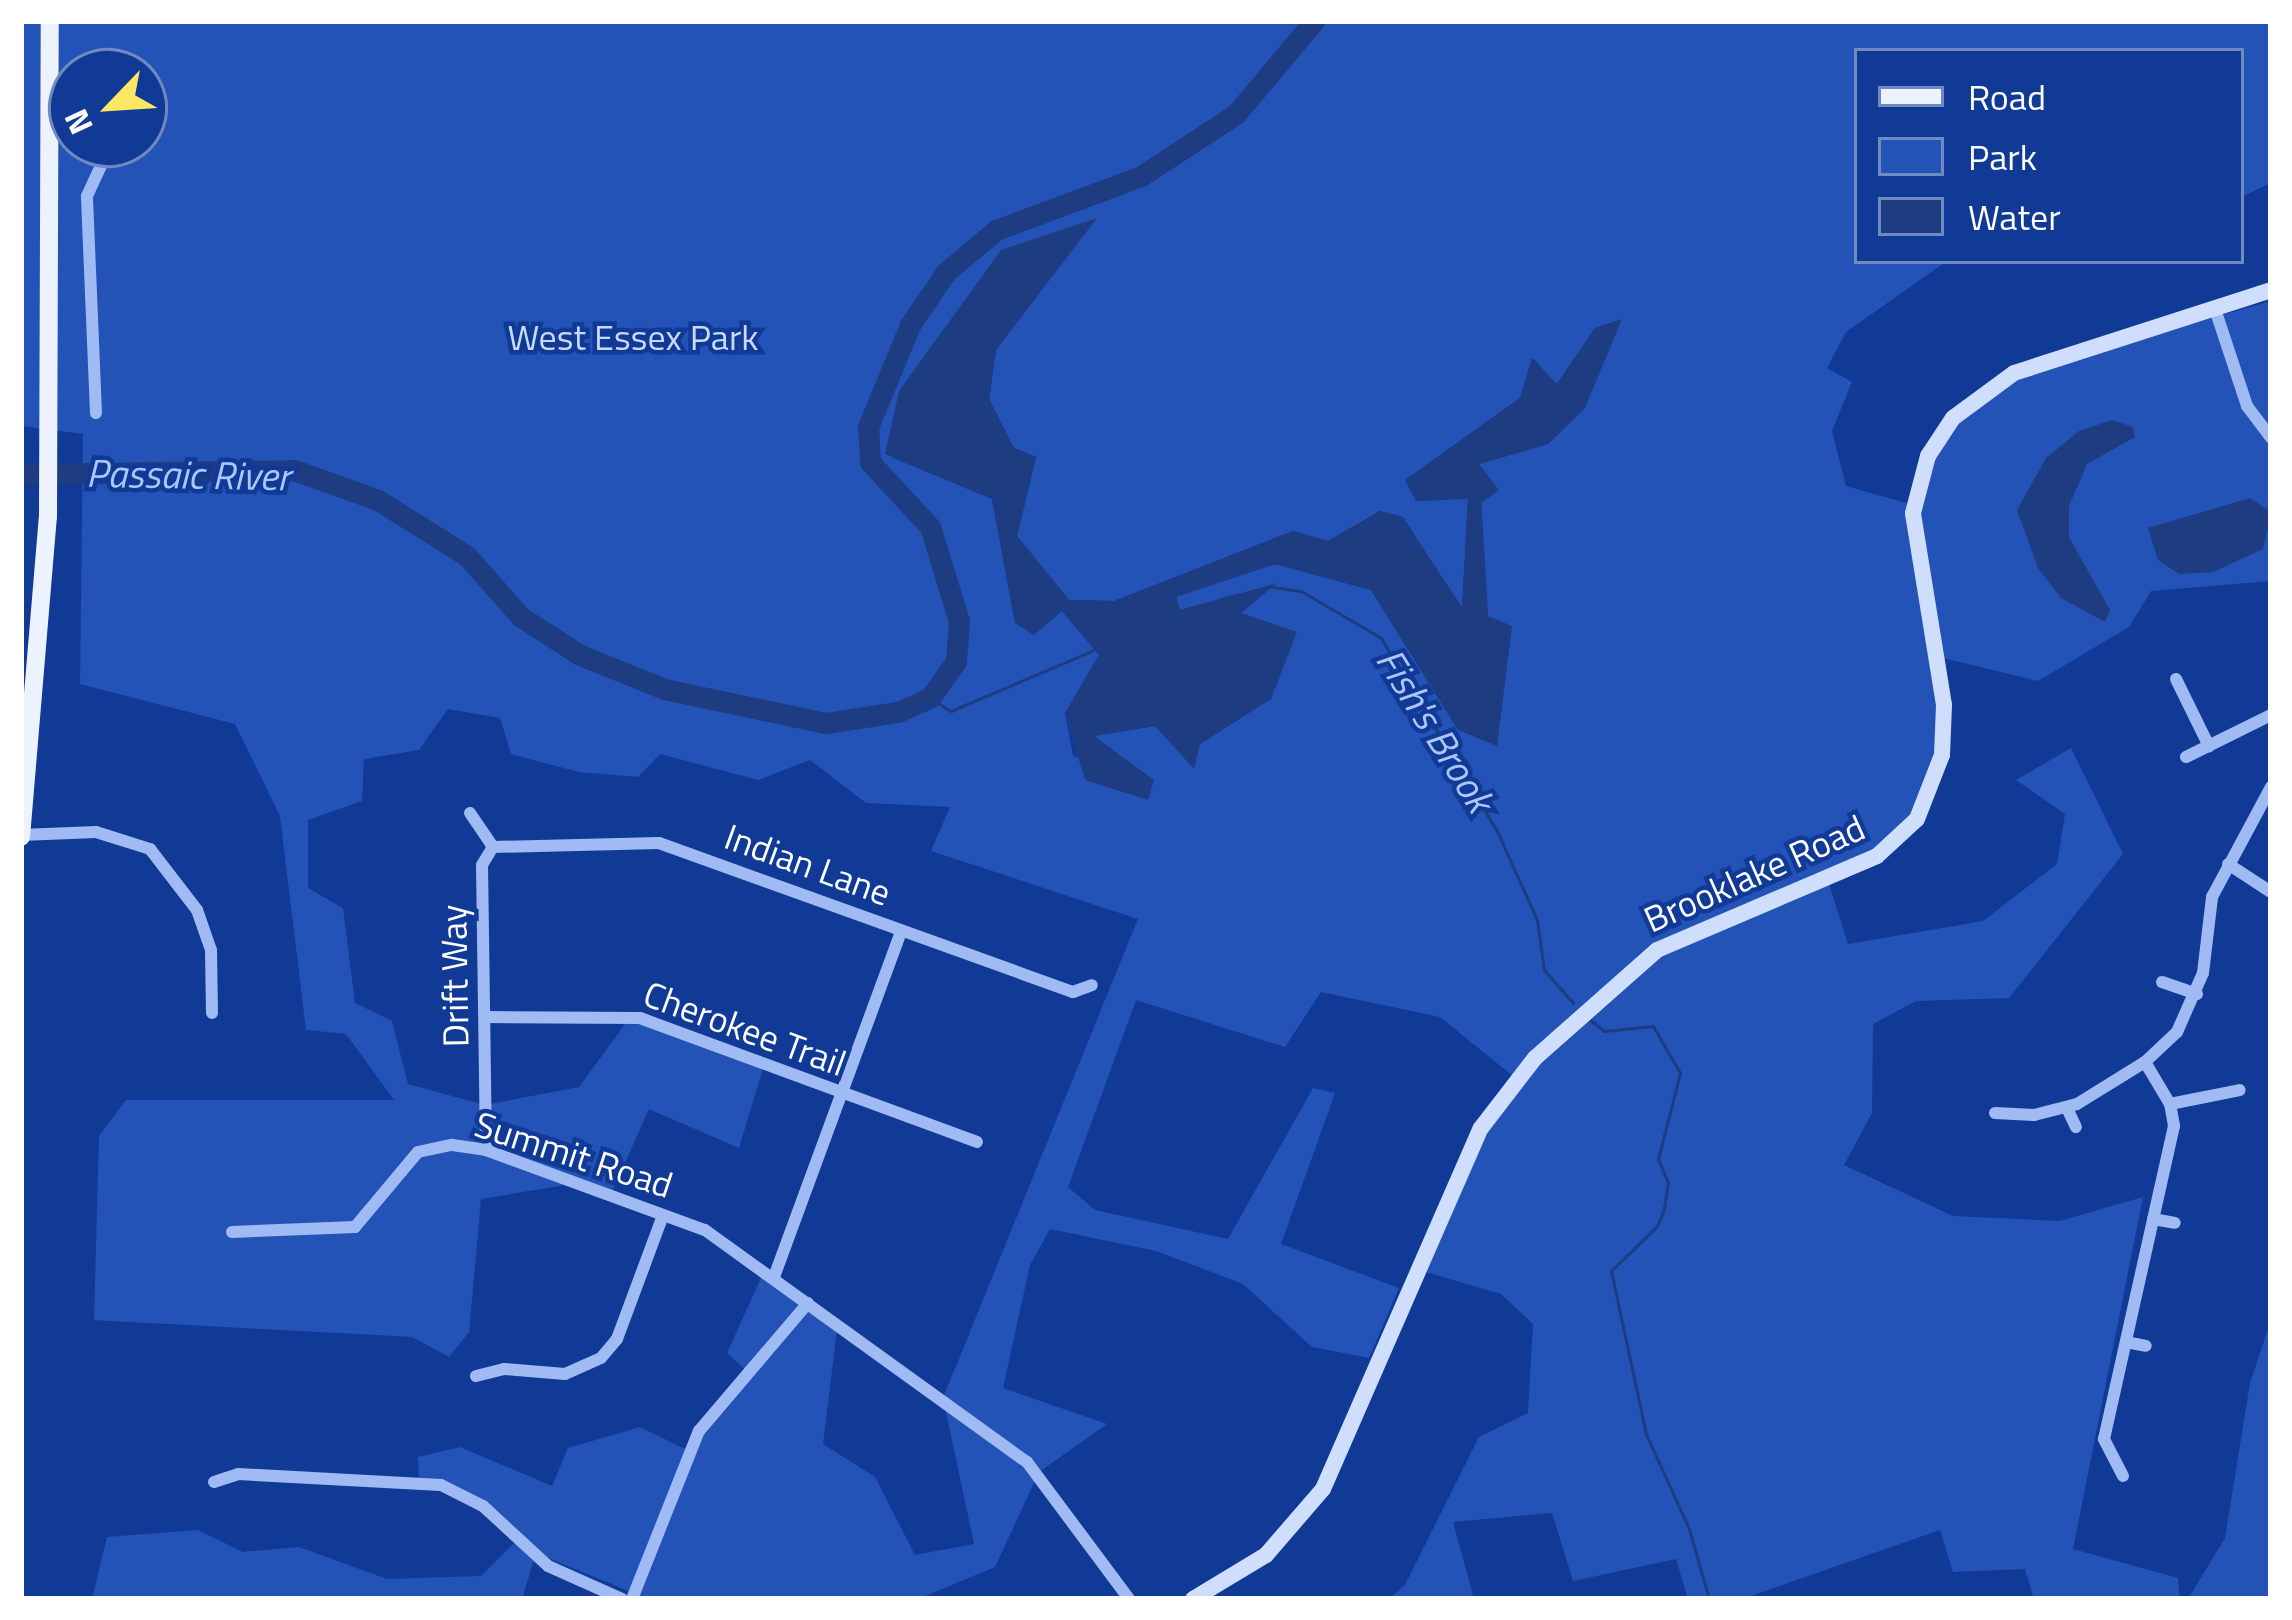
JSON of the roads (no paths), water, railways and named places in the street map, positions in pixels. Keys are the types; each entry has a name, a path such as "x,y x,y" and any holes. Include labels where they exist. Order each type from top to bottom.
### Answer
{"main road":[{"path":"21,836 48,517 50,168"}],"street":[{"path":"95,413 87,196 100,168"},
{"name":"Brooklake Road","path":"1193,1599 1266,1555 1323,1489 1481,1128 1534,1058 1657,950 1877,856 1917,819 1945,728 1913,513 1920,476 1952,418 2014,374 2271,290"},
{"path":"2215,309 2247,406 2271,438"},
{"path":"2176,680 2209,746"},
{"path":"2186,757 2271,715"},
{"path":"1995,1113 2067,1108 2145,1063 2176,1032 2197,994 2208,914 2228,864 2271,787"},
{"path":"470,813 494,847"},
{"path":"21,836 96,832 150,849 197,910 211,950 212,1013"},
{"name":"Indian Lane","path":"494,847 658,843 1072,992 1092,985"},
{"name":"Drift Way","path":"486,1150 482,865 494,847"},
{"path":"2228,864 2271,892"},
{"path":"774,1276 901,931"},
{"path":"2162,982 2197,994"},
{"name":"Cherokee Trail","path":"486,1017 625,1015 976,1142"},
{"path":"2122,1476 2104,1438 2174,1126 2170,1104 2145,1063"},
{"path":"2170,1104 2240,1090"},
{"path":"2067,1108 2076,1127"},
{"name":"Summit Road","path":"232,1232 343,1232 363,1222 418,1152 486,1150 716,1235 808,1303"},
{"path":"476,1376 504,1369 566,1374 601,1358 617,1339 663,1215"},
{"path":"2153,1219 2175,1223"},
{"path":"632,1599 700,1431 808,1303 1028,1462 1129,1599"},
{"path":"2126,1342 2146,1346"},
{"path":"214,1481 238,1474 441,1485 483,1506 548,1566 622,1599"}],"water":[{"path":"1097,218 996,350 989,399 1013,447 1036,457 1017,536 1069,600 1114,601 1293,531 1328,541 1380,511 1402,517 1462,607 1468,499 1416,501 1405,480 1520,398 1532,358 1557,384 1595,328 1622,319 1585,408 1548,444 1479,464 1499,490 1481,503 1488,616 1512,626 1497,746 1458,730 1371,590 1275,564 1176,597 1180,610 1277,583 1241,613 1297,632 1271,699 1200,744 1194,769 1155,726 1094,736 1154,780 1148,800 1085,780 1065,713 1099,655 1062,611 1034,635 1015,623 992,499 885,454 899,391 1001,250"},
{"path":"2112,420 2133,427 2135,437 2087,464 2069,506 2069,537 2110,610 2105,622 2061,598 2038,568 2017,510 2046,458 2079,431"},
{"path":"2250,498 2271,512 2263,549 2213,572 2179,574 2158,560 2148,528"}],"waterway":[{"name":"Passaic River","path":"21,474 294,470 378,500 467,556 521,617 580,655 664,689 826,723 898,712 930,698 956,661 959,621 930,527 870,462 868,427 910,325 946,272 996,230 1141,176 1236,114 1314,21"},
{"name":"Fish's Brook","path":"1272,587 1301,591 1381,638 1497,831 1537,920 1544,970 1573,1003"},
{"name":"Fish's Brook","path":"1220,599 1245,593"},
{"name":"Fish's Brook","path":"930,698 951,711 1094,650"},
{"name":"Fish's Brook","path":"1588,1018 1604,1031 1653,1026 1680,1073 1658,1159 1668,1183 1664,1209 1657,1226 1611,1271 1646,1434 1689,1529 1709,1599"}],"park label":[{"name":"West Essex Park","path":"633,337"}]}
